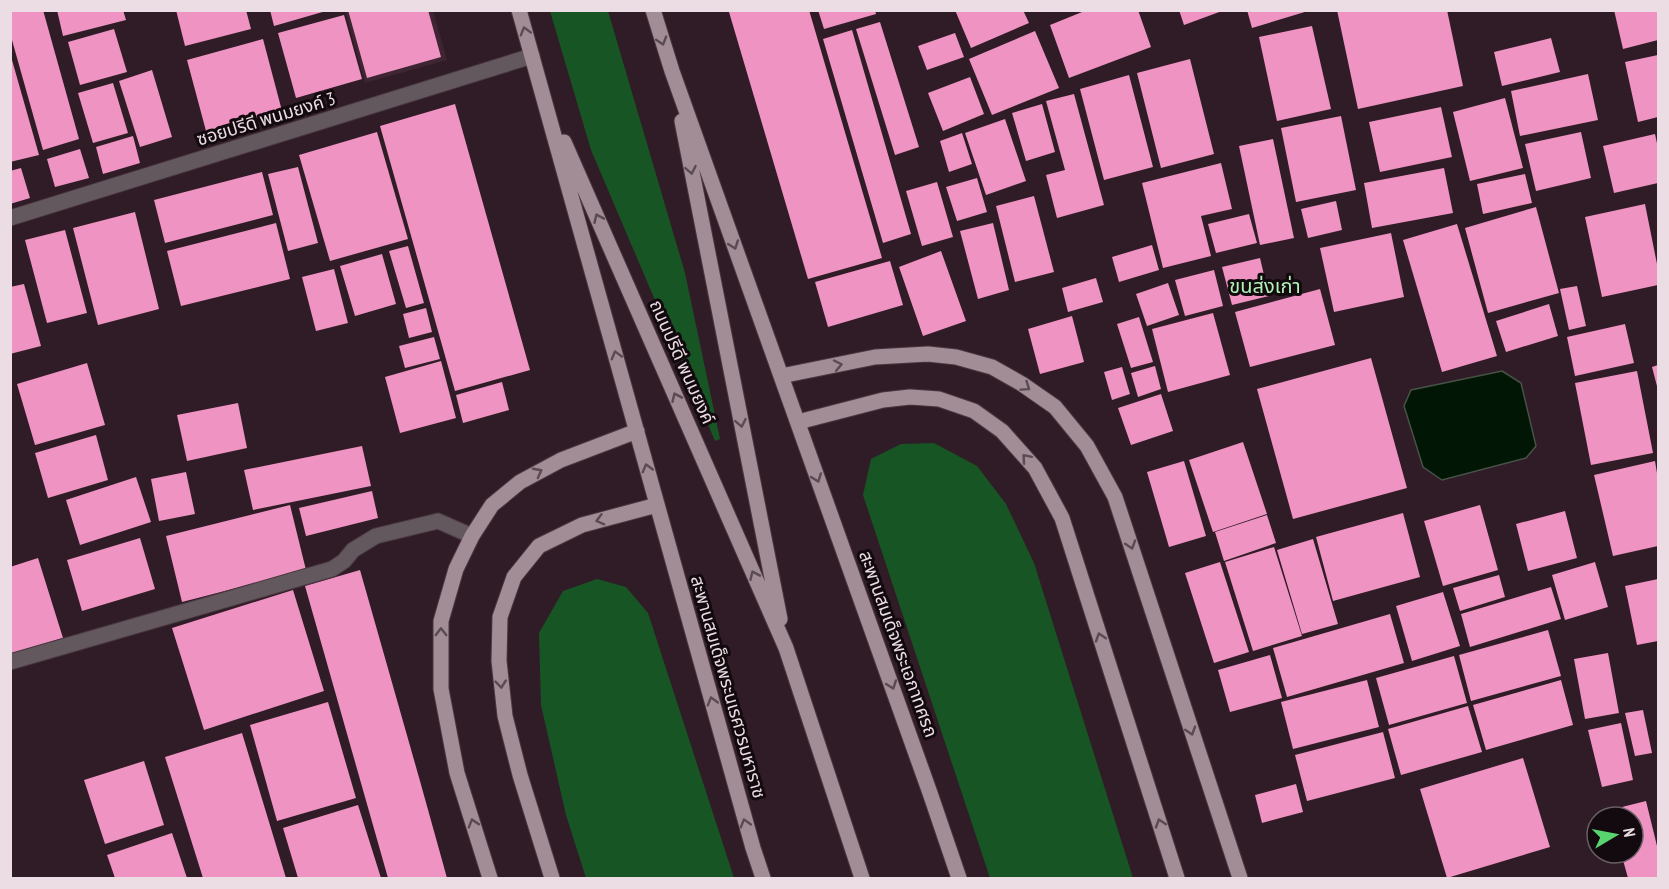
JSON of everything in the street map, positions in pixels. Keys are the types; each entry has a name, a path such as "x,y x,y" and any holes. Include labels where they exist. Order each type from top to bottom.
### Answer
{"main road":[{"name":"ถนนปรีดี พนมยงค์","path":"519,10 657,505"},
{"name":"ถนนปรีดี พนมยงค์","path":"653,10 672,71 798,422"},
{"name":"ถนนปรีดี พนมยงค์","path":"672,71 786,648"},
{"name":"ถนนปรีดี พนมยงค์","path":"543,92 786,648 862,879"},
{"path":"781,376 876,357 928,354 956,357 992,367 1055,407 1087,446 1115,497 1240,879"},
{"path":"798,422 883,400 910,397 939,399 974,411 1002,431 1035,468 1062,518 1177,879"},
{"name":"สะพานสมเด็จพระเอกาทศรถ","path":"798,422 959,879"},
{"path":"490,879 457,773 441,689 441,621 456,569 472,536 492,505 520,482 561,460 637,432"},
{"path":"552,879 520,775 505,716 499,661 500,617 514,577 539,546 582,525 657,505"},
{"name":"สะพานสมเด็จพระนเรศวรมหาราช","path":"657,505 763,879"}],"street":[{"name":"ซอยปรีดี พนมยงค์ 3","path":"10,218 532,56"},
{"path":"10,662 332,569 344,561 353,550 376,536 438,521 472,536"}],"shaded area":[{"path":"345,11 433,11 447,60 365,83"},
{"path":"1502,371 1521,383 1536,446 1526,458 1442,480 1423,467 1404,406 1411,390"}],"green space":[{"path":"550,11 608,11 685,273 720,439 715,441 591,150"},
{"path":"934,443 977,466 1006,504 1034,563 1133,878 990,878 863,495 871,459 901,444"},
{"path":"597,579 626,587 648,613 734,878 586,878 566,815 541,705 539,633 563,591"}],"building":[{"path":"10,10 43,10 79,139 43,150 10,33"},
{"path":"57,10 123,10 126,20 63,36"},
{"path":"176,10 246,10 251,29 185,46"},
{"path":"270,10 326,10 326,11 274,26"},
{"path":"348,10 428,10 441,57 367,78"},
{"path":"734,10 809,10 882,258 808,279 729,12"},
{"path":"818,10 875,10 876,14 824,29"},
{"path":"955,10 1023,10 1029,23 971,48"},
{"path":"1087,10 1138,10 1151,47 1069,78 1050,25"},
{"path":"1179,10 1222,10 1222,11 1184,25"},
{"path":"1247,10 1308,10 1308,11 1252,28"},
{"path":"1337,10 1447,10 1463,86 1358,109"},
{"path":"1614,10 1658,10 1658,40 1623,49"},
{"path":"344,15 362,79 296,98 278,33"},
{"path":"880,22 919,147 895,155 856,29"},
{"path":"1312,26 1331,109 1277,121 1259,37"},
{"path":"114,29 127,72 80,85 68,42"},
{"path":"852,30 911,234 883,243 823,39"},
{"path":"1035,31 1059,88 992,115 969,59"},
{"path":"955,33 964,57 927,70 918,46"},
{"path":"1551,38 1560,72 1502,86 1494,52"},
{"path":"263,39 282,111 206,131 187,60"},
{"path":"10,53 39,155 10,162"},
{"path":"1658,55 1658,117 1638,122 1625,62"},
{"path":"1190,59 1214,154 1161,168 1137,73"},
{"path":"152,70 172,137 140,147 119,81"},
{"path":"1588,74 1598,120 1520,136 1511,91"},
{"path":"1129,75 1153,167 1104,180 1080,89"},
{"path":"970,77 984,114 943,131 928,93"},
{"path":"113,83 128,133 93,143 78,93"},
{"path":"1074,94 1104,205 1057,218 1046,175 1065,170 1046,101"},
{"path":"1505,98 1523,168 1470,181 1453,112"},
{"path":"455,104 530,370 455,391 380,126"},
{"path":"1042,104 1055,152 1026,161 1012,113"},
{"path":"1441,107 1452,157 1380,172 1369,122"},
{"path":"1341,116 1356,190 1296,202 1281,128"},
{"path":"1005,119 1026,181 986,195 965,133"},
{"path":"377,132 408,239 330,261 299,155"},
{"path":"1581,132 1591,178 1536,191 1525,144"},
{"path":"962,133 972,164 949,172 940,141"},
{"path":"1655,134 1658,148 1658,183 1614,193 1603,146"},
{"path":"133,136 140,163 103,174 96,147"},
{"path":"1273,139 1294,238 1260,245 1239,146"},
{"path":"80,149 89,178 55,187 47,159"},
{"path":"1221,163 1232,209 1201,216 1211,256 1163,268 1142,183"},
{"path":"298,167 318,243 288,251 268,174"},
{"path":"21,168 30,198 10,204 10,171"},
{"path":"1444,168 1453,213 1372,228 1364,183"},
{"path":"262,172 273,215 165,243 154,200"},
{"path":"1525,174 1532,203 1483,214 1477,184"},
{"path":"977,178 987,212 957,221 946,187"},
{"path":"937,182 953,237 922,246 906,191"},
{"path":"1034,196 1054,272 1015,282 996,206"},
{"path":"1336,201 1342,230 1308,238 1301,209"},
{"path":"1645,204 1658,269 1658,285 1602,297 1585,217"},
{"path":"1536,207 1559,293 1488,313 1465,228"},
{"path":"135,212 159,309 98,325 73,228"},
{"path":"1249,214 1257,243 1216,253 1208,224"},
{"path":"276,223 290,279 181,306 167,251"},
{"path":"993,223 1009,290 978,299 960,231"},
{"path":"1457,224 1497,356 1442,372 1403,240"},
{"path":"65,230 87,313 47,323 25,240"},
{"path":"1391,233 1404,297 1334,312 1320,248"},
{"path":"1152,245 1159,270 1119,282 1112,257"},
{"path":"408,246 424,303 406,308 389,251"},
{"path":"941,251 966,321 923,336 899,267"},
{"path":"382,254 396,304 355,316 340,266"},
{"path":"1260,258 1269,296 1232,305 1222,267"},
{"path":"890,261 903,305 828,327 815,282"},
{"path":"334,269 348,323 316,331 302,277"},
{"path":"1214,270 1223,306 1185,316 1175,280"},
{"path":"1096,278 1103,302 1068,312 1062,288"},
{"path":"1168,283 1179,315 1147,326 1136,294"},
{"path":"24,284 41,346 10,354 10,287"},
{"path":"1577,286 1586,326 1569,330 1560,289"},
{"path":"1320,289 1335,345 1250,367 1235,312"},
{"path":"1549,304 1558,336 1506,352 1496,321"},
{"path":"426,308 432,332 409,338 403,314"},
{"path":"1213,313 1230,375 1168,392 1152,329"},
{"path":"1072,316 1084,362 1040,374 1028,329"},
{"path":"1139,317 1153,362 1131,368 1117,324"},
{"path":"1625,324 1634,363 1575,376 1567,337"},
{"path":"434,337 440,359 405,368 399,346"},
{"path":"1371,358 1407,488 1293,519 1257,389"},
{"path":"441,361 456,418 400,433 385,377"},
{"path":"87,363 105,425 35,445 17,384"},
{"path":"1658,365 1658,390 1652,367"},
{"path":"1155,366 1161,389 1138,397 1131,373"},
{"path":"1122,367 1130,394 1112,400 1104,372"},
{"path":"1637,371 1653,453 1591,465 1575,383"},
{"path":"502,382 509,410 463,423 456,395"},
{"path":"1161,394 1173,431 1131,445 1118,408"},
{"path":"238,403 247,448 187,461 177,415"},
{"path":"96,435 108,480 48,498 35,453"},
{"path":"1243,442 1267,514 1213,532 1189,460"},
{"path":"362,446 371,486 253,510 244,470"},
{"path":"1184,461 1206,536 1169,547 1147,472"},
{"path":"1655,461 1658,479 1658,546 1613,556 1594,475"},
{"path":"186,472 195,514 159,521 151,479"},
{"path":"136,477 151,522 80,545 66,500"},
{"path":"372,491 378,518 306,536 299,508"},
{"path":"290,505 306,570 182,602 166,536"},
{"path":"1480,505 1498,570 1443,586 1424,521"},
{"path":"1565,511 1577,558 1528,571 1516,524"},
{"path":"1403,513 1420,577 1333,601 1316,537"},
{"path":"1267,515 1276,543 1224,561 1215,532"},
{"path":"140,538 155,589 82,611 67,560"},
{"path":"1313,539 1338,624 1302,634 1277,550"},
{"path":"1274,547 1302,636 1253,651 1225,562"},
{"path":"38,558 63,638 10,654 10,567"},
{"path":"1220,562 1249,652 1214,663 1185,573"},
{"path":"1595,562 1608,607 1565,620 1552,575"},
{"path":"360,570 447,878 388,878 305,586"},
{"path":"1499,575 1505,597 1460,611 1453,588"},
{"path":"1658,579 1658,641 1637,645 1625,586"},
{"path":"1551,587 1561,619 1470,647 1461,614"},
{"path":"293,590 324,691 204,730 172,628"},
{"path":"1443,592 1460,646 1412,661 1396,606"},
{"path":"1390,614 1404,663 1287,697 1273,648"},
{"path":"1548,630 1561,676 1471,701 1459,655"},
{"path":"1608,653 1619,713 1585,719 1574,659"},
{"path":"1270,655 1282,698 1230,712 1218,670"},
{"path":"1454,656 1467,703 1389,725 1376,678"},
{"path":"1367,680 1379,727 1293,749 1281,702"},
{"path":"1561,680 1573,725 1486,750 1473,705"},
{"path":"328,702 356,798 277,821 250,725"},
{"path":"1468,706 1482,752 1401,775 1388,729"},
{"path":"1643,710 1652,753 1635,756 1625,713"},
{"path":"1621,723 1633,780 1602,787 1588,730"},
{"path":"1383,732 1395,778 1307,801 1295,755"},
{"path":"242,733 286,878 203,878 165,757"},
{"path":"1523,758 1550,847 1447,878 1420,789"},
{"path":"144,761 164,825 105,844 84,780"},
{"path":"1296,784 1303,812 1262,823 1255,795"},
{"path":"1646,801 1658,850 1658,878 1628,878 1624,865 1645,865 1645,805 1630,805"},
{"path":"358,805 381,878 298,878 283,828"},
{"path":"172,833 187,878 115,878 107,855"}],"district":[{"name":"ขนส่งเก่า","path":"1265,286"}]}
